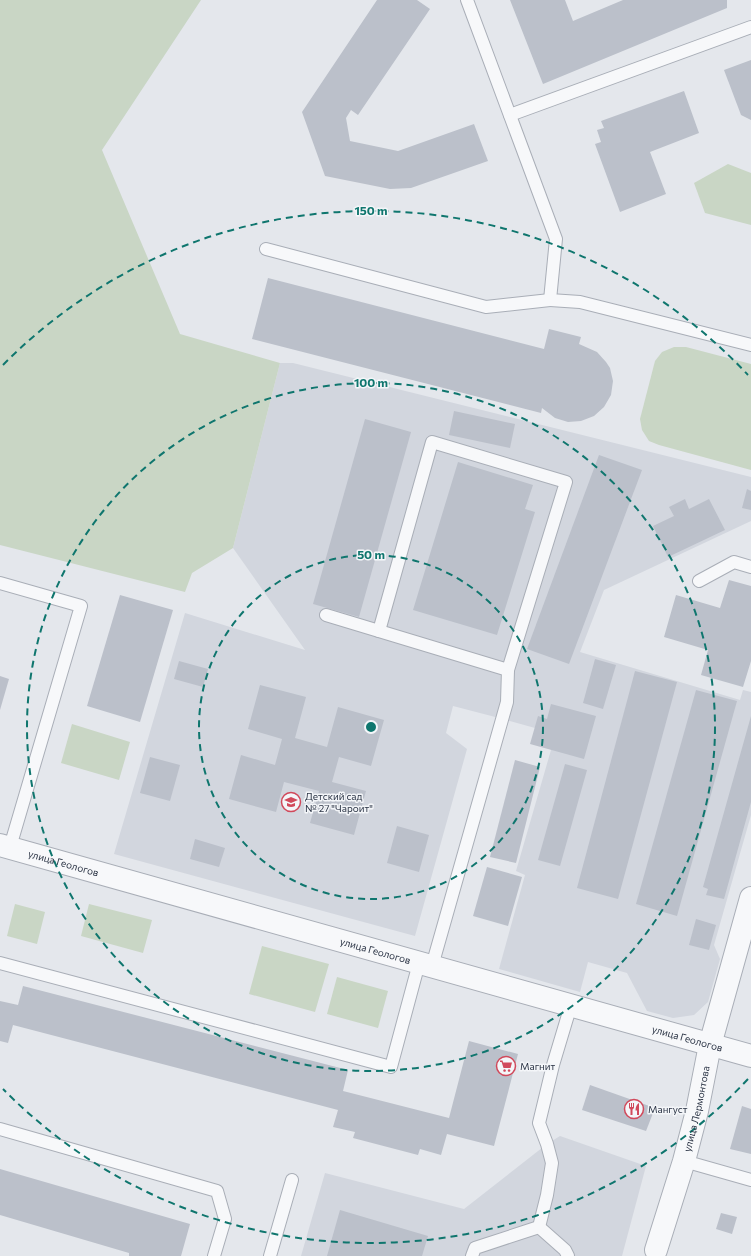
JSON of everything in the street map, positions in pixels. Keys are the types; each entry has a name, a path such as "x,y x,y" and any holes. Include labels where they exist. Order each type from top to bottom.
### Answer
{"street":[{"name":"улица Геологов","path":"5,846 751,1056"},
{"name":"улица Лермонтова","path":"656,1250 684,1160 702,1091 710,1045 751,898"}],"lane":[{"path":"467,0 556,240 550,300"},
{"path":"510,115 751,27"},
{"path":"266,249 486,307 550,300 580,302 751,345"},
{"path":"0,963 391,1067 426,964 507,702 508,670 566,482 432,442 378,632"},
{"path":"699,581 734,562 751,567"},
{"path":"0,583 81,606 5,846"},
{"path":"326,615 378,632 508,670"},
{"path":"539,1228 547,1195 552,1163 539,1123 553,1065 571,1006"},
{"path":"0,1129 217,1191 225,1219 214,1256"},
{"path":"684,1160 751,1180"},
{"path":"270,1256 292,1180"},
{"path":"472,1256 475,1248 539,1228"},
{"path":"539,1228 565,1250 568,1256"}],"shaded area":[{"path":"280,363 293,363 751,477 751,521 604,590 580,652 740,700 743,690 751,692 751,815 714,945 720,959 708,1002 694,1015 673,1018 647,1011 627,973 588,962 580,992 499,969 525,875 516,871 551,750 535,728 503,719 453,706 446,733 467,749 415,936 114,854 185,613 305,650 233,548"},
{"path":"560,1136 646,1166 622,1256 301,1256 325,1173 464,1209 547,1144"}],"green space":[{"path":"0,0 201,0 102,150 180,334 280,363 233,548 192,573 185,592 0,545"},
{"path":"728,164 751,173 751,225 705,213 694,183"},
{"path":"674,347 686,347 751,364 751,470 659,445 649,441 642,430 640,419 655,361 662,352"},
{"path":"72,724 130,742 119,780 61,763"},
{"path":"15,904 45,912 37,944 7,936"},
{"path":"89,904 152,920 143,953 81,936"},
{"path":"262,946 329,964 315,1012 249,994"},
{"path":"337,977 388,991 378,1028 327,1014"}],"building":[{"path":"377,0 417,0 430,9 358,115 351,110 346,118 350,141 398,151 474,124 488,161 411,188 390,189 325,176 302,112"},
{"path":"510,0 565,0 573,21 623,0 727,0 727,8 543,84"},
{"path":"751,60 751,120 741,115 724,70"},
{"path":"684,91 699,133 650,152 666,194 620,212 595,144 601,142 597,130 604,128 601,121"},
{"path":"268,278 544,349 549,329 581,337 579,344 597,352 610,368 613,381 611,395 604,407 594,416 581,421 568,422 555,418 542,408 541,413 252,339"},
{"path":"454,411 515,424 510,448 449,435"},
{"path":"365,419 411,432 359,617 313,604"},
{"path":"599,455 642,470 569,664 527,649"},
{"path":"458,462 533,485 525,509 535,512 497,635 413,610"},
{"path":"747,489 751,491 751,510 742,508"},
{"path":"685,499 689,509 709,499 725,530 668,557 653,526 674,516 669,507"},
{"path":"729,580 751,586 751,661 743,687 701,675 708,650 664,637 676,595 720,608"},
{"path":"120,595 173,610 140,722 87,706"},
{"path":"595,659 616,665 603,709 583,703"},
{"path":"179,661 208,669 203,687 174,679"},
{"path":"635,671 677,682 618,899 577,888"},
{"path":"0,676 9,679 0,710"},
{"path":"260,685 306,697 295,738 327,747 338,707 384,720 371,766 339,757 332,782 366,791 354,835 310,823 319,791 284,782 276,812 229,799 241,755 275,765 282,739 248,729"},
{"path":"696,690 737,701 677,916 636,904"},
{"path":"551,704 596,716 584,759 530,744 538,716 547,719"},
{"path":"751,716 751,802 724,899 706,895 708,889 703,887"},
{"path":"150,757 180,765 170,801 140,793"},
{"path":"515,760 540,767 516,863 490,857"},
{"path":"565,764 587,770 560,866 538,860"},
{"path":"397,826 429,835 419,872 387,863"},
{"path":"195,839 225,848 219,867 190,859"},
{"path":"487,867 522,877 508,926 473,916"},
{"path":"696,919 716,925 709,950 689,945"},
{"path":"23,986 348,1070 343,1091 449,1118 469,1041 518,1054 494,1146 447,1134 441,1155 420,1149 418,1155 353,1138 355,1132 333,1127 338,1110 13,1025 8,1043 0,1041 0,1001 18,1005"},
{"path":"590,1085 655,1108 646,1131 582,1110"},
{"path":"742,1106 751,1109 751,1154 730,1149"},
{"path":"0,1169 190,1224 181,1256 129,1256 129,1253 0,1215"},
{"path":"340,1210 428,1236 422,1256 327,1256"},
{"path":"721,1213 737,1217 732,1234 716,1229"}],"place":[{"name":"Детский сад № 27 \"Чароит\"","path":"291,802"},
{"name":"Магнит","path":"506,1066"},
{"name":"Мангуст","path":"634,1109"}]}
